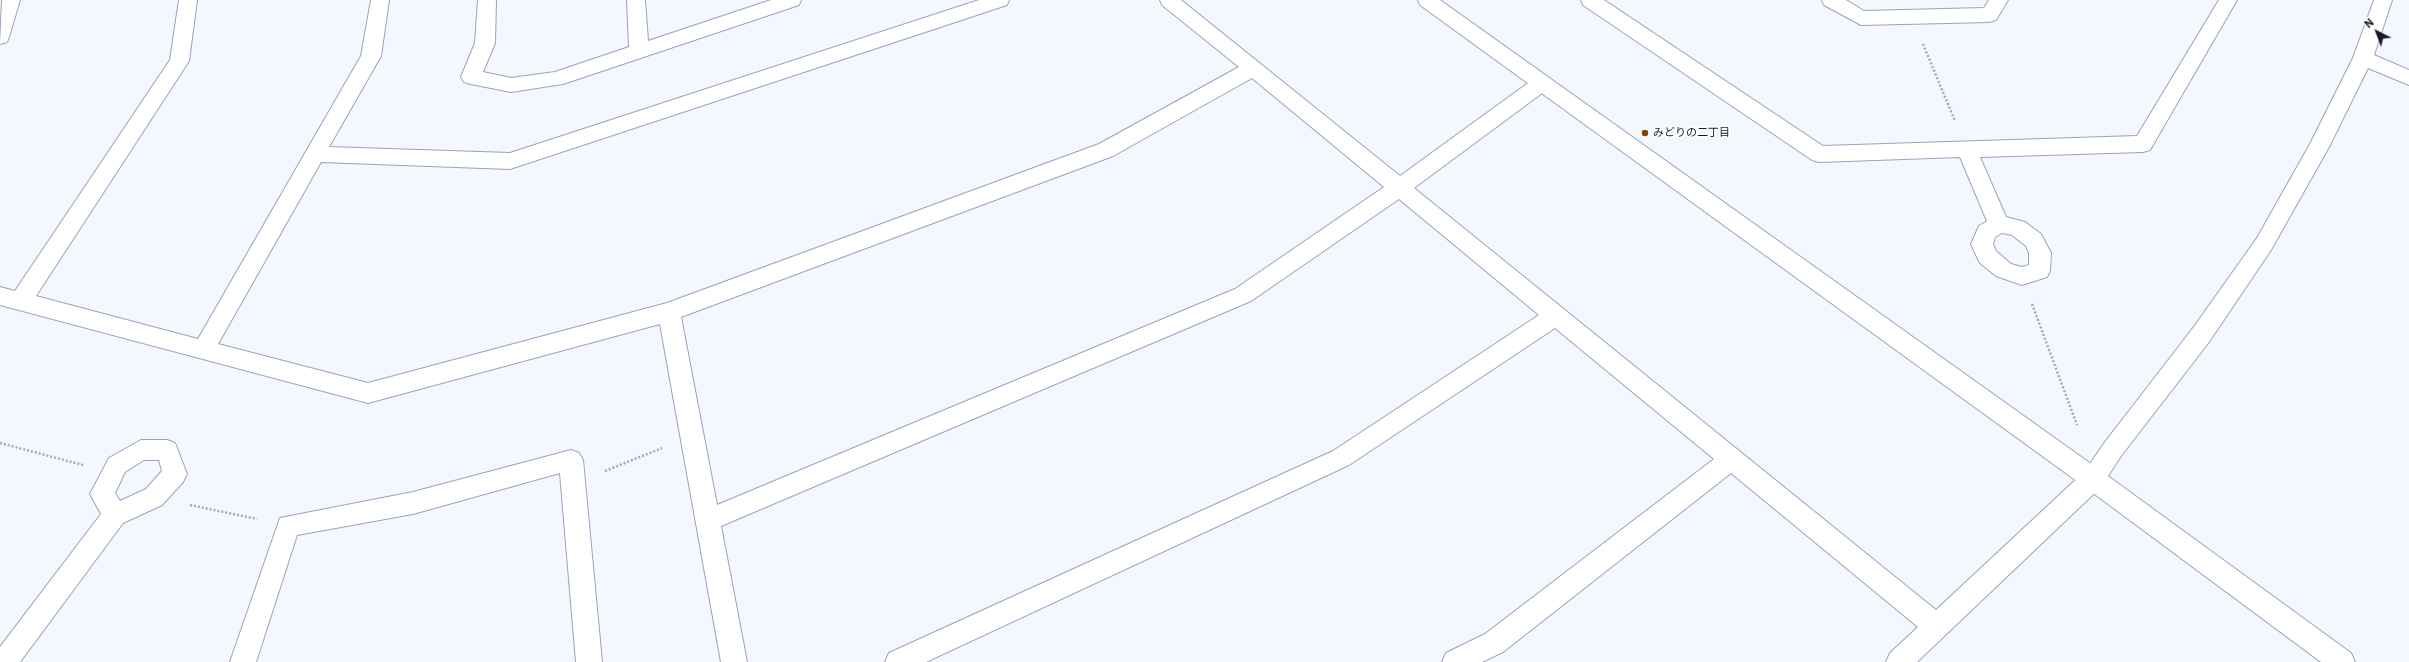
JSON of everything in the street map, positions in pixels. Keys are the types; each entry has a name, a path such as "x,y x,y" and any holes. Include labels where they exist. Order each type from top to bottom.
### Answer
{"street":[{"path":"0,37 11,0"},
{"path":"188,0 179,61 10,299 368,393 668,312 1106,150 1253,68"},
{"path":"203,350 371,56 380,0"},
{"path":"487,0 485,43 471,77 511,85 556,79 792,0"},
{"path":"636,0 638,51"},
{"path":"315,154 510,161 1000,0"},
{"path":"1169,0 1557,315 1937,627"},
{"path":"1427,0 2093,479 2342,662"},
{"path":"1590,0 1819,154 1967,151 2143,144 2228,0"},
{"path":"1831,0 1861,18 1989,15 1999,0"},
{"path":"1899,662 2093,479 2112,449 2201,335 2264,244 2319,147 2363,58 2383,0"},
{"path":"2363,58 2409,78"},
{"path":"708,520 1243,295 1400,187 1542,83"},
{"path":"1967,151 1999,224"},
{"path":"1999,224 2018,228 2034,240 2040,254 2039,271 2022,276 2004,270 1988,257 1982,244 1986,232 1999,224"},
{"path":"668,312 734,662"},
{"path":"898,662 1341,458 1557,315"},
{"path":"4,662 115,515 154,497 175,474 167,450 141,450 117,465 102,494 115,515"},
{"path":"1454,662 1494,643 1732,459"},
{"path":"243,662 288,526 413,503 571,460 589,662"}],"path":[{"path":"1912,17 1967,151"},
{"path":"2022,276 2077,425"},
{"path":"573,483 692,437"},
{"path":"0,443 113,474"},
{"path":"154,497 288,526"}],"place":[{"name":"みどりの二丁目","path":"1645,133"}]}
